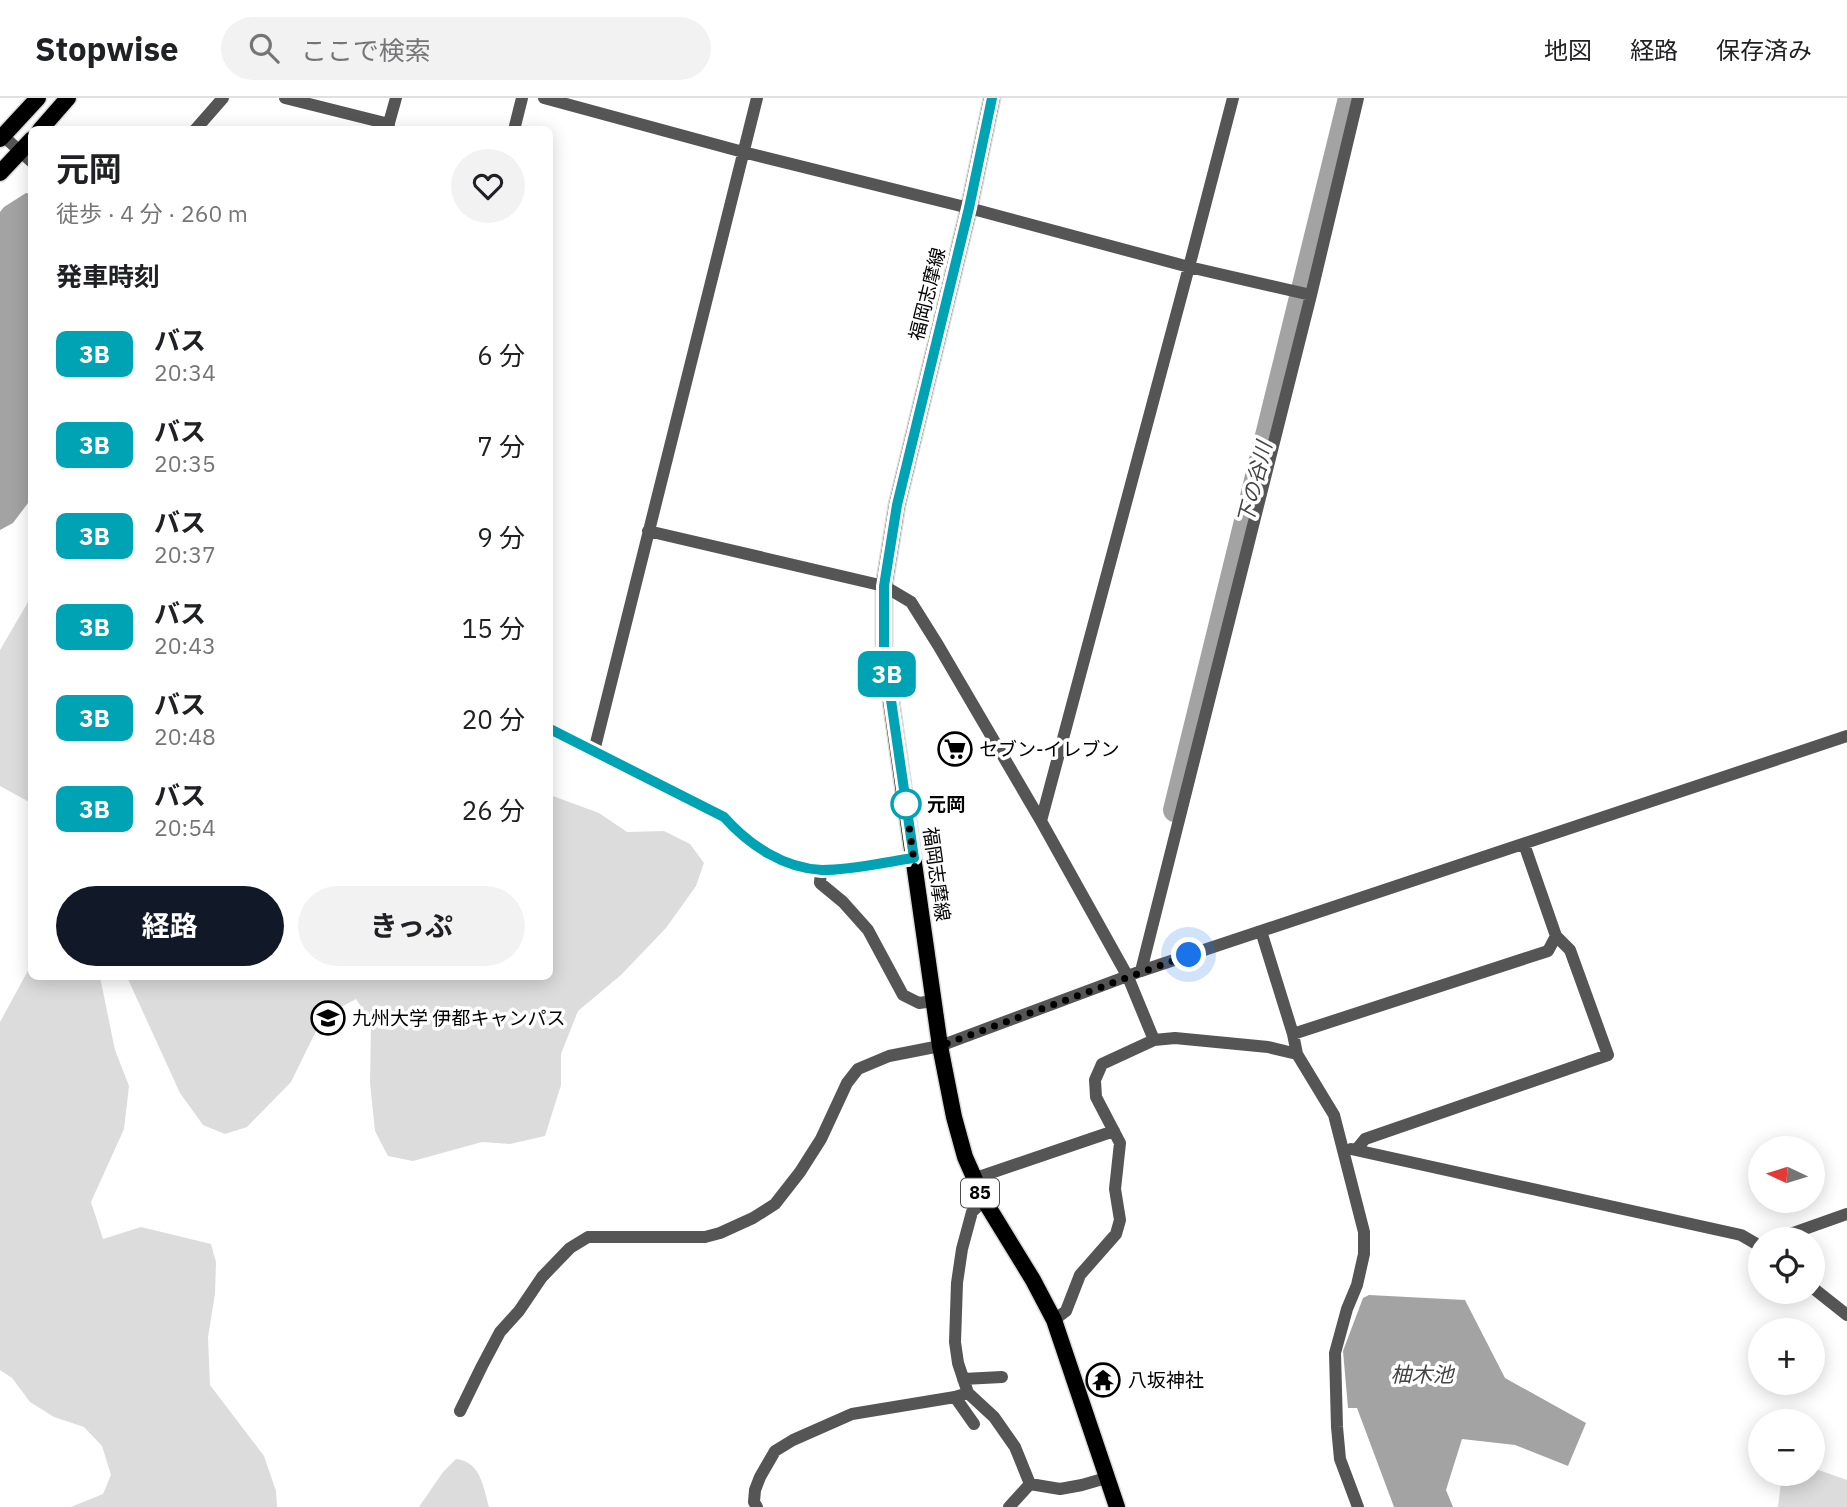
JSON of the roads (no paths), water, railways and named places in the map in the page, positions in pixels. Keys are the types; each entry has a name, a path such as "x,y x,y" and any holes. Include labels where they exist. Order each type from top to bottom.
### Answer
{"main road":[{"path":"1,137 38,98"},
{"path":"44,126 68,98"},
{"name":"福岡志摩線","path":"992,98 969,208 897,505 884,586 884,652 933,1001 954,1117 973,1179 1054,1320 1117,1507"},
{"path":"0,173 28,151"}],"street":[{"path":"198,126 223,98"},
{"path":"285,98 384,126"},
{"path":"388,126 396,98"},
{"path":"515,126 522,98"},
{"path":"544,98 1189,267 1311,295"},
{"path":"594,751 757,98"},
{"path":"1041,821 1233,98"},
{"path":"1142,971 1358,98"},
{"path":"1,137 28,151"},
{"path":"649,531 884,586 911,602 1041,821 1128,977 1154,1040"},
{"path":"553,730 724,817 759,849 801,866 821,870 851,868 914,858"},
{"path":"460,1411 500,1332 519,1311 542,1277 570,1248 588,1237 705,1237 754,1218 775,1204 800,1172 821,1139 847,1083 858,1069 889,1056 940,1046 1142,971 1847,736"},
{"path":"1356,1150 1364,1139 1608,1055 1570,950 1556,936 1524,844"},
{"path":"821,870 820,883 843,902 868,930 903,995 919,1003 933,1001"},
{"path":"1261,931 1297,1054 1334,1115 1364,1231 1364,1254 1357,1285 1347,1309 1335,1353 1340,1459 1358,1507"},
{"path":"1293,1034 1548,951 1556,936"},
{"path":"1054,1320 1066,1311 1080,1275 1116,1234 1119,1220 1115,1189 1120,1143 1097,1097 1095,1080 1102,1064 1154,1040 1175,1038 1268,1047 1297,1054"},
{"path":"973,1179 1114,1131"},
{"path":"1340,1146 1748,1239"},
{"path":"974,1424 962,1395 963,1379 955,1342 957,1283 962,1249 972,1212 984,1200"},
{"path":"1810,1227 1847,1214"},
{"path":"1825,1298 1847,1315"},
{"path":"963,1379 1002,1377"},
{"path":"757,1507 754,1502 755,1490 760,1477 775,1451 793,1440 852,1413 962,1395 994,1417 1015,1447 1030,1484"},
{"path":"1030,1484 1060,1489 1106,1478"},
{"path":"1009,1507 1030,1484"}],"water":[{"path":"28,193 28,503 13,523 0,530 0,212"},
{"name":"柚木池","path":"1369,1295 1465,1300 1505,1378 1586,1423 1568,1466 1515,1445 1462,1439 1446,1490 1453,1507 1394,1507 1357,1408 1348,1408 1343,1351 1363,1298"}],"waterway":[{"name":"下の谷川","path":"1175,810 1350,98"}],"place":[{"name":"セブン-イレブン","path":"955,749"},
{"name":"元岡","path":"906,804"},
{"name":"九州大学 伊都キャンパス","path":"328,1018"},
{"name":"八坂神社","path":"1103,1380"}]}
